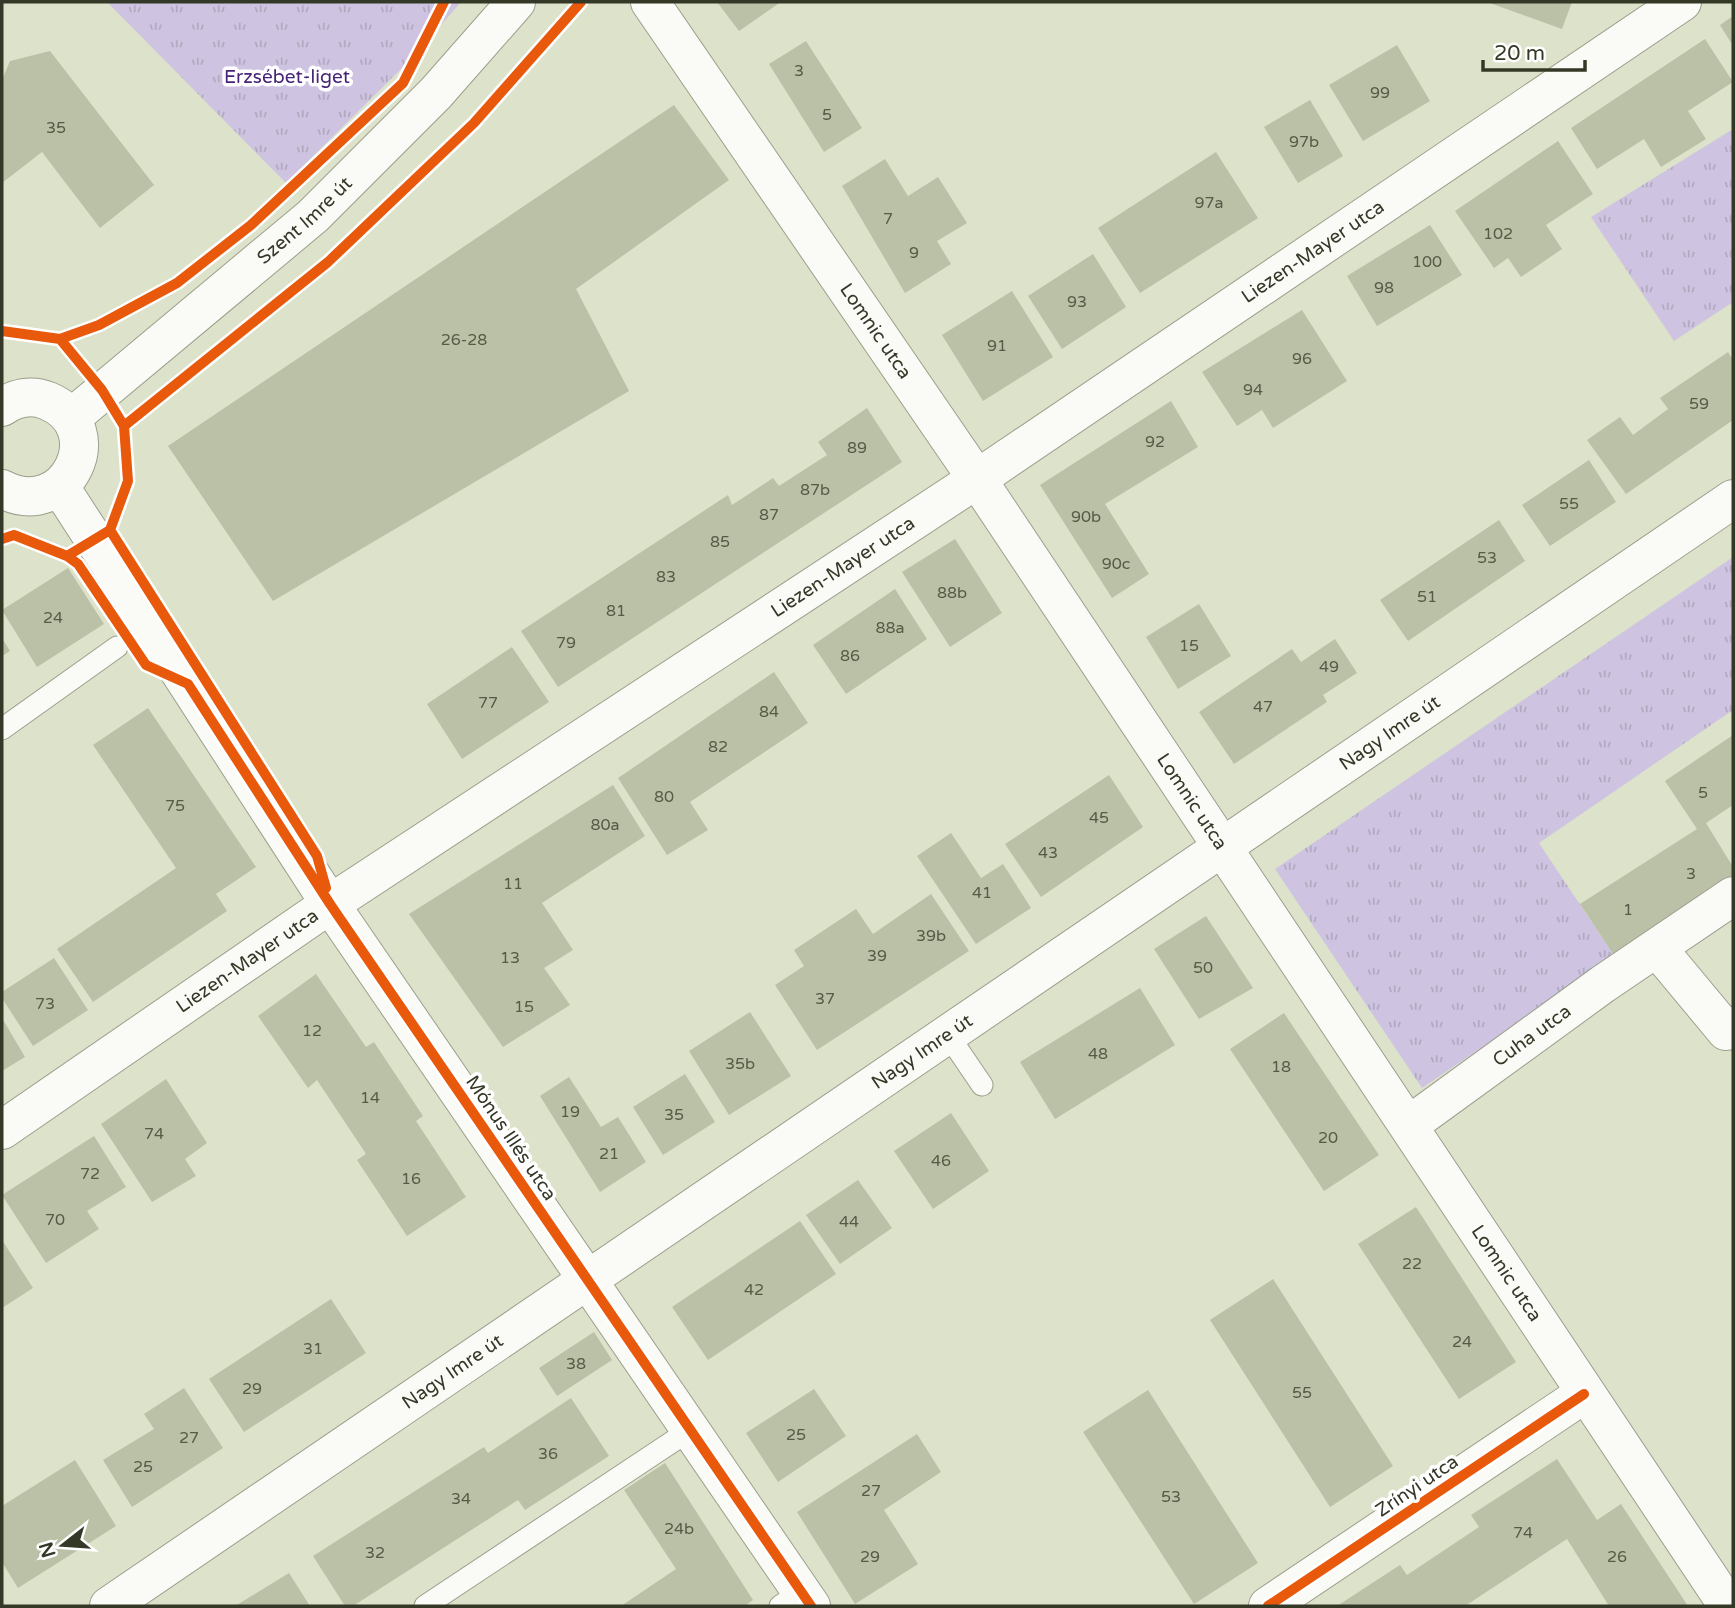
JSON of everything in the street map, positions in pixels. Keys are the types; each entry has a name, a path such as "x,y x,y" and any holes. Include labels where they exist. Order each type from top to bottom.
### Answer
{"street":[{"name":"Szent Imre út","path":"71,418 313,216 436,93 516,2"},
{"name":"Lomnic utca","path":"650,2 977,479 1409,1125 1584,1394 1728,1606"},
{"name":"Liezen-Mayer utca","path":"2,1130 330,904 977,479 1682,2"},
{"path":"2,407 12,400 44,399 59,406 71,418 79,442 78,456 60,487 29,497 15,496 2,489"},
{"name":"Mónus Illés utca","path":"60,487 330,904 690,1430 798,1602"},
{"name":"Nagy Imre út","path":"110,1606 1733,499"},
{"name":"Cuha utca","path":"1409,1125 1733,896"},
{"path":"1657,948 1726,1031 1733,1026"},
{"name":"Zrínyi utca","path":"1268,1606 1584,1394"}],"lane":[{"path":"2,729 117,647"},
{"path":"948,1035 982,1085"},
{"path":"425,1606 690,1430"}],"green space":[{"name":"Erzsébet-liget","path":"107,2 461,2 412,58 286,183"},
{"path":"1733,129 1733,302 1674,341 1591,217"},
{"path":"1733,557 1733,710 1539,843 1615,957 1422,1088 1275,869"}],"building":[{"path":"717,2 781,2 739,31"},
{"path":"1487,2 1572,2 1562,29"},
{"path":"1733,16 1733,46 1720,25"},
{"path":"1705,39 1733,82 1688,111 1706,139 1661,167 1644,139 1597,169 1571,128"},
{"path":"806,41 862,128 824,152 769,64"},
{"path":"1397,45 1430,101 1363,141 1329,85"},
{"path":"50,51 154,185 100,228 42,152 2,183 2,80 10,61"},
{"path":"1310,100 1343,156 1298,183 1264,127"},
{"path":"674,105 729,180 576,289 629,391 273,601 168,446"},
{"path":"1558,141 1593,194 1546,225 1562,249 1521,277 1508,258 1494,268 1455,211"},
{"path":"1216,152 1258,218 1140,293 1098,228"},
{"path":"885,159 908,196 938,177 967,223 937,241 951,264 905,293 842,186"},
{"path":"1430,225 1462,275 1377,326 1347,276"},
{"path":"1093,254 1126,307 1062,349 1028,296"},
{"path":"1012,291 1053,357 983,401 942,335"},
{"path":"1302,310 1347,381 1273,428 1262,410 1237,426 1202,372"},
{"path":"1728,352 1733,360 1733,420 1626,494 1587,440 1620,417 1633,435 1668,409 1660,398"},
{"path":"1171,401 1198,447 1105,504 1149,574 1112,598 1040,485"},
{"path":"867,408 902,462 558,687 521,631 728,495 732,505 773,478 779,486 827,455 818,442"},
{"path":"1589,460 1616,502 1550,546 1522,505"},
{"path":"1499,520 1525,561 1408,641 1380,600"},
{"path":"955,539 1002,613 950,647 902,572"},
{"path":"68,568 104,624 37,667 2,610"},
{"path":"895,589 927,639 846,694 813,645"},
{"path":"1199,604 1231,656 1178,689 1146,637"},
{"path":"2,638 10,651 2,656"},
{"path":"1335,639 1357,673 1323,695 1327,702 1234,764 1199,712 1292,649 1301,662"},
{"path":"512,647 549,702 462,759 427,704"},
{"path":"774,672 808,723 690,802 708,830 667,855 618,778"},
{"path":"148,708 256,867 216,894 227,911 93,1002 57,949 176,868 93,745"},
{"path":"1733,735 1733,805 1706,823 1733,867 1733,881 1615,957 1580,904 1697,829 1665,781"},
{"path":"1109,775 1143,827 1041,897 1005,844"},
{"path":"613,785 645,836 542,903 573,950 544,968 570,1005 503,1047 409,914"},
{"path":"951,833 981,878 1003,864 1031,908 976,944 917,856"},
{"path":"931,894 969,951 817,1050 775,985 804,966 794,950 856,909 873,934"},
{"path":"1206,916 1253,988 1199,1019 1154,949"},
{"path":"54,958 88,1010 33,1046 2,998 2,992"},
{"path":"316,974 366,1047 374,1042 423,1116 416,1121 466,1197 407,1236 357,1160 366,1154 317,1080 308,1088 258,1016"},
{"path":"1140,988 1175,1045 1055,1119 1020,1062"},
{"path":"750,1012 791,1076 729,1115 689,1051"},
{"path":"1284,1013 1379,1155 1324,1191 1230,1049"},
{"path":"2,1018 25,1057 2,1071"},
{"path":"685,1074 715,1122 663,1155 633,1107"},
{"path":"569,1077 601,1127 618,1117 646,1162 600,1192 540,1096"},
{"path":"166,1079 207,1143 185,1159 196,1176 152,1202 101,1124"},
{"path":"951,1113 989,1171 933,1209 894,1151"},
{"path":"94,1136 126,1187 87,1211 99,1229 46,1263 2,1195"},
{"path":"858,1180 892,1228 840,1264 806,1215"},
{"path":"1416,1207 1516,1362 1459,1399 1358,1244"},
{"path":"800,1221 836,1274 708,1360 672,1307"},
{"path":"2,1240 33,1288 2,1308"},
{"path":"1273,1279 1393,1466 1330,1507 1210,1320"},
{"path":"331,1299 366,1353 244,1432 209,1379"},
{"path":"594,1332 612,1360 557,1396 539,1368"},
{"path":"184,1388 223,1448 132,1507 103,1460 154,1429 144,1414"},
{"path":"814,1389 846,1436 778,1482 746,1433"},
{"path":"1148,1390 1258,1563 1194,1604 1083,1432"},
{"path":"571,1398 609,1456 525,1510 518,1500 353,1606 345,1606 313,1556 484,1447 488,1453"},
{"path":"917,1434 941,1472 884,1510 918,1564 855,1604 797,1512"},
{"path":"1557,1459 1597,1520 1621,1504 1688,1606 1609,1606 1567,1539 1465,1606 1337,1606 1400,1565 1407,1575 1479,1527 1471,1515"},
{"path":"75,1460 116,1526 18,1588 2,1562 2,1506"},
{"path":"665,1463 753,1600 745,1606 621,1606 676,1569 624,1490"},
{"path":"289,1573 310,1606 235,1606"}],"cycle path":[{"path":"2,331 60,339 99,325 177,283 251,225 403,83 444,2"},
{"path":"124,426 328,262 474,123 581,2"},
{"path":"2,539 14,535 67,556 110,530 128,481 124,426 102,390 60,339"},
{"path":"110,530 317,856 326,888"},
{"path":"67,556 78,564 146,665 188,684 330,904 811,1606"},
{"path":"1268,1606 1584,1394"}]}
